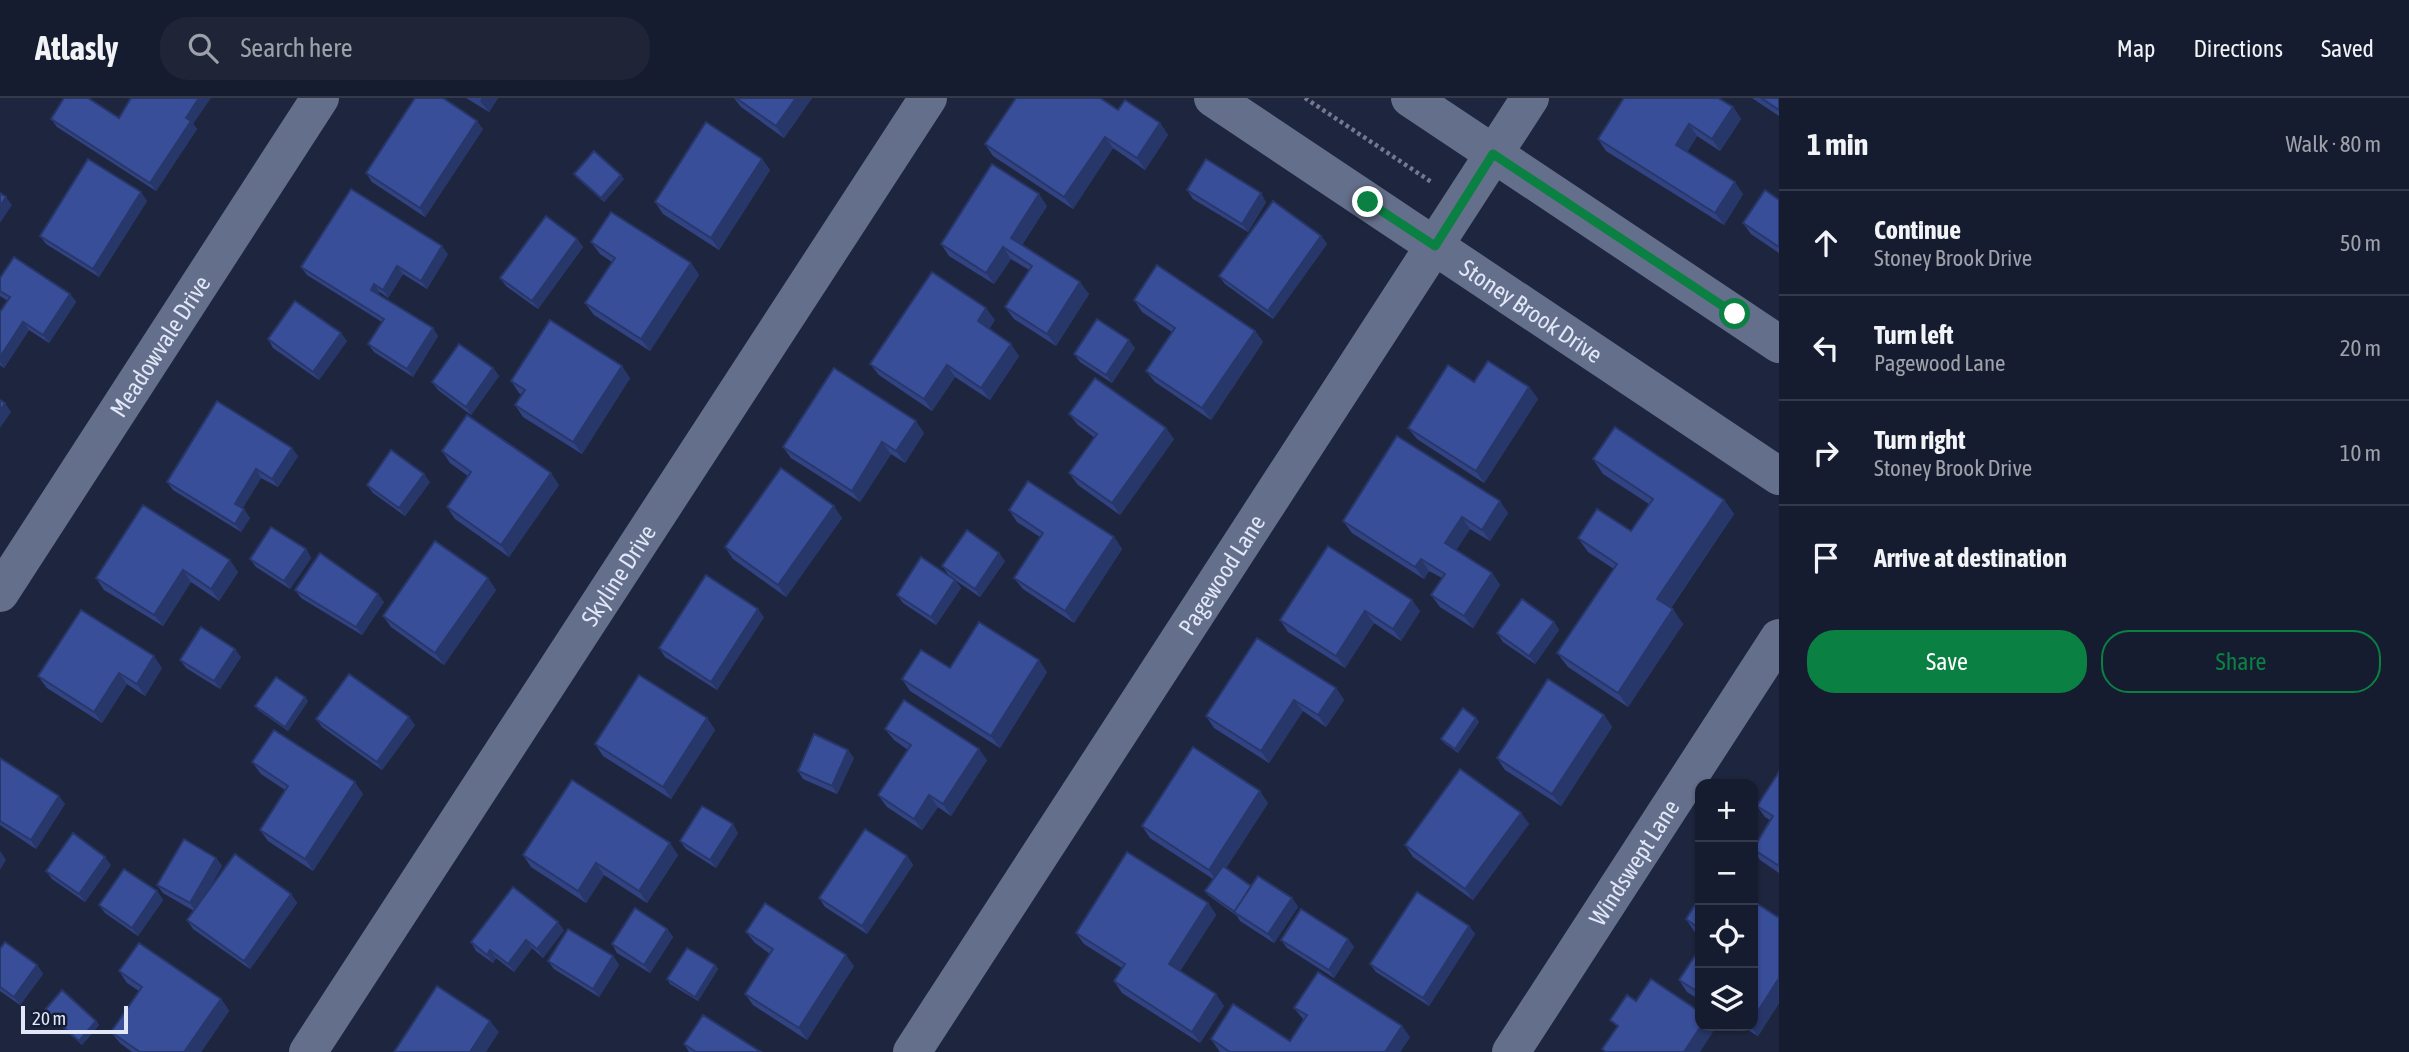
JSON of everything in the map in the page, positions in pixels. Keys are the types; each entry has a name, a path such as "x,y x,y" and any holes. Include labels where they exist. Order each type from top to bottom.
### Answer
{"street":[{"name":"Meadowvale Drive","path":"0,593 320,98"},
{"name":"Skyline Drive","path":"308,1052 928,98"},
{"name":"Stoney Brook Drive","path":"1213,98 1779,476"},
{"path":"1410,98 1779,344"},
{"name":"Pagewood Lane","path":"912,1052 1530,98"},
{"name":"Windswept Lane","path":"1511,1052 1779,638"}],"path":[{"path":"1305,98 1462,203"}],"building":[{"path":"64,98 88,98 119,118 131,98 199,98 186,118 191,121 150,183 51,119"},
{"path":"415,98 443,98 477,121 420,208 366,173"},
{"path":"736,98 796,98 776,126"},
{"path":"1016,98 1100,98 1118,110 1125,100 1160,123 1137,158 1105,137 1064,197 985,144"},
{"path":"1624,98 1718,98 1733,107 1712,139 1689,124 1676,145 1735,182 1715,213 1598,139"},
{"path":"1761,98 1779,98 1779,110"},
{"path":"706,122 762,159 711,238 655,202"},
{"path":"594,151 621,175 601,198 574,174"},
{"path":"88,159 141,192 93,269 40,236"},
{"path":"1206,159 1261,193 1242,224 1187,190"},
{"path":"992,164 1039,194 1011,238 1080,282 1047,334 1005,307 1032,266 1003,247 986,273 941,244"},
{"path":"351,189 442,246 421,281 397,266 383,290 374,284 371,290 433,328 407,369 368,344 384,319 301,267"},
{"path":"1765,190 1779,200 1779,247 1743,223"},
{"path":"0,193 6,197 0,206"},
{"path":"1273,201 1321,236 1268,311 1219,276"},
{"path":"611,212 691,263 641,339 585,303 615,258 591,242"},
{"path":"546,216 577,239 532,301 500,278"},
{"path":"14,257 70,294 43,335 23,322 0,357 0,312 10,297 0,291 0,278"},
{"path":"1157,265 1255,331 1202,408 1146,371 1175,328 1134,300"},
{"path":"932,272 986,308 978,321 1011,344 981,388 947,365 924,399 870,364"},
{"path":"295,301 341,333 313,372 268,339"},
{"path":"1097,319 1129,340 1106,375 1074,354"},
{"path":"550,320 622,366 573,442 515,405 525,390 511,381"},
{"path":"459,344 493,368 466,407 432,382"},
{"path":"1488,361 1529,387 1476,471 1408,428 1448,365 1474,382"},
{"path":"834,368 916,421 896,451 882,442 852,491 783,447"},
{"path":"1095,378 1166,428 1112,503 1069,473 1097,434 1069,414"},
{"path":"217,401 292,448 272,479 256,469 235,504 244,509 235,524 167,482"},
{"path":"467,415 551,473 501,545 447,507 471,472 442,451"},
{"path":"1615,427 1724,500 1657,599 1673,609 1618,693 1557,653 1617,564 1578,538 1597,509 1631,531 1653,499 1593,459"},
{"path":"1397,436 1500,501 1482,530 1462,517 1445,543 1492,573 1464,616 1431,595 1445,574 1421,559 1415,567 1343,521"},
{"path":"391,450 424,474 399,508 367,485"},
{"path":"781,468 834,506 778,585 725,547"},
{"path":"1028,481 1114,537 1065,611 1014,578 1043,533 1009,510"},
{"path":"143,505 230,560 211,589 183,570 154,615 96,578"},
{"path":"271,527 306,549 284,581 250,559"},
{"path":"967,530 999,553 975,589 942,566"},
{"path":"435,541 488,578 435,653 383,616"},
{"path":"1328,546 1412,600 1393,629 1365,611 1336,656 1280,620"},
{"path":"320,553 378,594 356,627 295,590"},
{"path":"921,557 955,580 931,617 897,595"},
{"path":"706,575 758,609 711,682 659,648"},
{"path":"1522,599 1554,622 1529,656 1497,633"},
{"path":"81,610 154,656 137,684 119,673 94,712 38,676"},
{"path":"979,622 1039,660 991,736 902,679 921,650 950,668"},
{"path":"201,627 235,649 214,681 180,660"},
{"path":"1257,638 1336,688 1318,715 1294,700 1261,751 1206,716"},
{"path":"349,674 409,717 377,762 316,719"},
{"path":"639,675 707,718 663,787 595,744"},
{"path":"276,677 305,697 285,727 255,706"},
{"path":"1548,679 1604,715 1552,794 1497,758"},
{"path":"904,700 979,749 943,804 929,795 914,819 878,795 911,745 885,729"},
{"path":"1463,708 1476,718 1455,749 1441,739"},
{"path":"274,730 355,782 305,859 260,830 288,786 252,762"},
{"path":"814,734 848,750 832,786 798,771"},
{"path":"1193,747 1260,791 1209,870 1142,826"},
{"path":"0,758 59,796 31,840 0,821"},
{"path":"1460,769 1521,813 1465,889 1405,845"},
{"path":"1779,772 1779,866 1758,852 1758,841 1773,816 1758,804"},
{"path":"572,780 670,843 639,891 596,863 578,891 523,855"},
{"path":"702,806 733,824 710,860 680,841"},
{"path":"865,829 907,856 862,926 819,898"},
{"path":"73,833 105,857 79,894 46,871"},
{"path":"184,839 216,858 190,903 157,885"},
{"path":"1127,852 1208,903 1169,964 1216,994 1192,1032 1114,981 1125,964 1076,933"},
{"path":"235,854 291,894 244,961 187,920"},
{"path":"1223,866 1251,886 1235,912 1205,891"},
{"path":"124,869 157,891 132,928 99,905"},
{"path":"1258,876 1292,898 1268,934 1234,912"},
{"path":"513,887 558,922 537,949 526,940 508,964 490,950 487,955 471,942"},
{"path":"1417,892 1469,926 1423,998 1370,964"},
{"path":"765,903 846,955 799,1028 745,994 773,949 746,932"},
{"path":"1758,904 1779,918 1779,978 1758,1011"},
{"path":"1695,905 1695,925 1686,919"},
{"path":"635,908 667,929 644,965 612,944"},
{"path":"1301,909 1348,939 1329,970 1281,940"},
{"path":"568,929 613,956 593,989 548,961"},
{"path":"5,942 37,965 14,997 0,987 0,949"},
{"path":"139,943 221,999 184,1052 140,1052 111,1032 142,987 119,971"},
{"path":"687,948 715,965 695,997 667,979"},
{"path":"1695,956 1695,990 1679,980"},
{"path":"1318,972 1402,1026 1385,1052 1230,1052 1211,1039 1233,1004 1290,1041 1307,1015 1294,1008"},
{"path":"1651,979 1695,1009 1695,1031 1698,1031 1684,1052 1606,1052 1602,1049 1618,1026 1610,1020 1627,995 1636,1001"},
{"path":"437,986 490,1021 470,1052 394,1052"},
{"path":"62,990 96,1021 79,1041 45,1010"},
{"path":"703,1015 761,1052 696,1052 684,1044"}],"route":[{"path":"1368,202 1435,246 1493,154 1735,314"}]}
